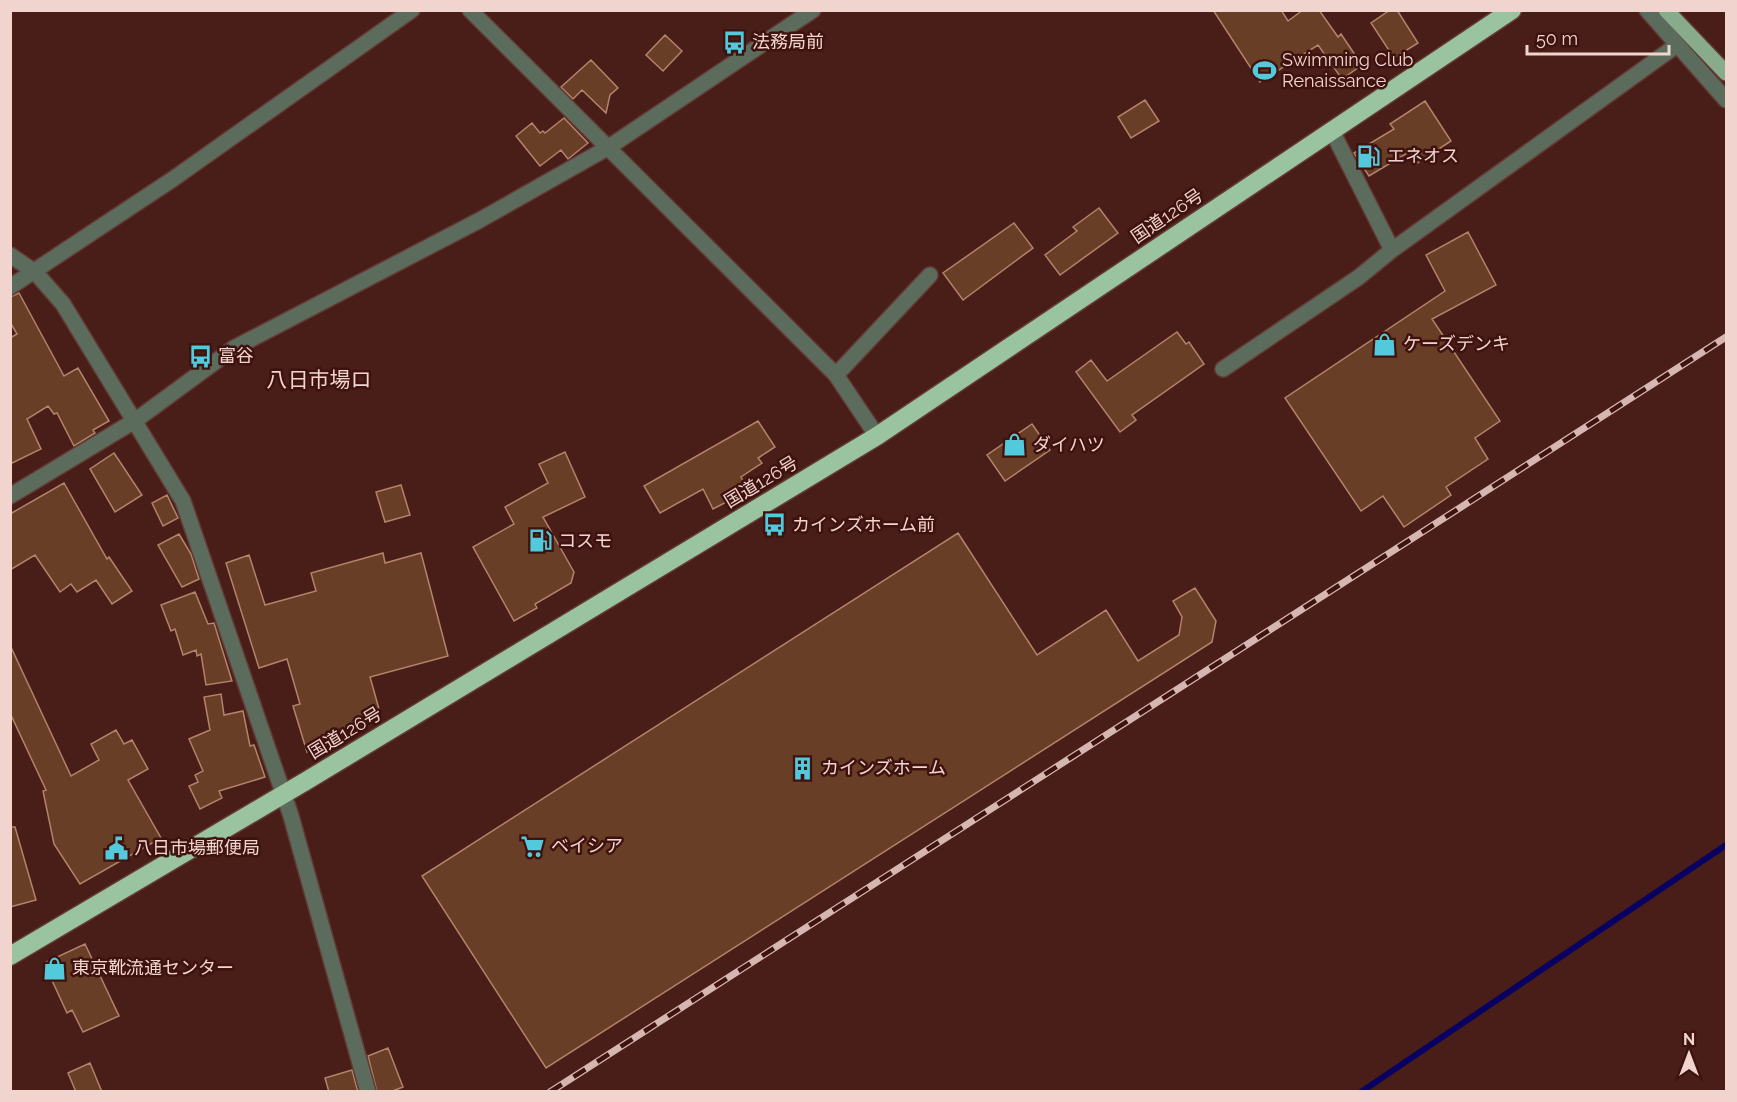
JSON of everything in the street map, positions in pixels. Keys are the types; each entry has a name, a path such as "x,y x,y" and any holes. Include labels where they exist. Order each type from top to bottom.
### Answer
{"highway":[{"name":"国道126号","path":"10,956 283,795 877,436 1512,10"}],"main road":[{"path":"1666,10 1726,73"}],"street":[{"path":"10,287 173,179 412,10"},
{"path":"470,10 836,375 877,436"},
{"path":"10,496 136,420 234,348 480,220 609,147 813,10"},
{"path":"1647,10 1726,100"},
{"path":"1223,369 1359,277 1392,250 1677,45"},
{"path":"1332,131 1392,250"},
{"path":"10,255 35,272 63,304 136,420 183,501 283,795 368,1092"},
{"path":"836,375 930,275"}],"building":[{"path":"1213,10 1281,10 1288,21 1303,10 1319,10 1338,37 1341,34 1362,65 1342,79 1318,45 1260,82"},
{"path":"1390,10 1397,10 1418,43 1394,58 1371,23"},
{"path":"665,35 682,51 663,71 646,55"},
{"path":"591,60 618,88 610,95 606,113 582,90 573,99 561,87"},
{"path":"1145,100 1159,121 1131,138 1118,117"},
{"path":"1425,101 1451,141 1416,164 1409,152 1369,176 1354,153 1394,129 1390,124"},
{"path":"564,118 588,143 568,159 561,150 540,166 516,136 532,123 540,133 543,131 545,133"},
{"path":"1099,208 1118,233 1060,275 1045,255 1077,231 1073,227"},
{"path":"1014,223 1033,248 963,300 943,273"},
{"path":"1468,232 1496,285 1432,319 1500,421 1475,438 1488,459 1446,487 1451,495 1404,527 1383,496 1361,511 1285,398 1445,291 1426,255"},
{"path":"19,293 64,376 78,368 109,421 93,430 95,433 74,446 57,413 54,414 48,406 27,419 41,449 10,464 10,338 17,334 10,322 10,297"},
{"path":"1177,332 1186,344 1189,342 1204,364 1132,415 1136,420 1120,432 1076,372 1091,360 1107,381"},
{"path":"758,421 775,447 758,458 762,463 741,477 748,491 713,509 703,489 660,513 644,486"},
{"path":"1032,424 1050,450 1005,481 987,455"},
{"path":"565,452 585,497 543,517 574,572 571,583 535,604 537,608 514,621 473,547 514,524 505,507 548,483 539,464"},
{"path":"114,453 142,495 115,512 90,469"},
{"path":"64,483 107,559 109,557 132,591 112,604 96,580 77,592 71,584 60,592 35,555 10,570 10,514"},
{"path":"401,485 410,515 385,522 376,492"},
{"path":"167,495 178,518 163,526 152,503"},
{"name":"カインズホーム","path":"958,533 1037,655 1106,610 1138,661 1179,635 1182,617 1173,601 1195,588 1216,621 1212,642 546,1068 422,876"},
{"path":"179,534 191,554 199,579 182,587 158,545"},
{"path":"383,553 385,563 421,553 448,656 370,677 379,709 307,752 293,706 300,704 287,659 259,668 226,563 249,555 265,605 316,591 311,573"},
{"path":"195,592 208,624 214,623 232,681 206,685 201,654 197,656 196,650 183,655 175,629 171,631 161,605"},
{"path":"10,645 71,776 99,760 91,744 116,730 124,744 132,740 148,769 128,780 161,838 80,884 54,844 43,791 46,790 10,713"},
{"path":"221,694 224,715 243,711 250,746 254,745 265,777 219,791 222,798 200,809 189,786 198,782 195,775 203,771 189,739 210,730 204,697"},
{"path":"10,827 15,827 36,900 10,907"},
{"path":"85,944 119,1016 83,1032 72,1010 67,1013 44,963"},
{"path":"388,1048 403,1087 390,1092 377,1092 368,1056"},
{"path":"90,1063 102,1092 76,1092 68,1073"},
{"path":"352,1070 358,1092 329,1092 325,1078"}],"waterway":[{"path":"1361,1092 1726,845"}],"railway":[{"path":"550,1092 1726,337"}],"place":[{"name":"法務局前","path":"734,42"},
{"name":"Swimming Club Renaissance","path":"1264,70"},
{"name":"エネオス","path":"1369,156"},
{"name":"ケーズデンキ","path":"1385,344"},
{"name":"富谷","path":"200,356"},
{"name":"ダイハツ","path":"1015,445"},
{"name":"カインズホーム前","path":"774,525"},
{"name":"コスモ","path":"540,541"},
{"name":"カインズホーム","path":"803,768"},
{"name":"ベイシア","path":"533,846"},
{"name":"八日市場郵便局","path":"116,848"},
{"name":"東京靴流通センター","path":"54,968"}],"district":[{"name":"八日市場ロ","path":"319,380"}]}
